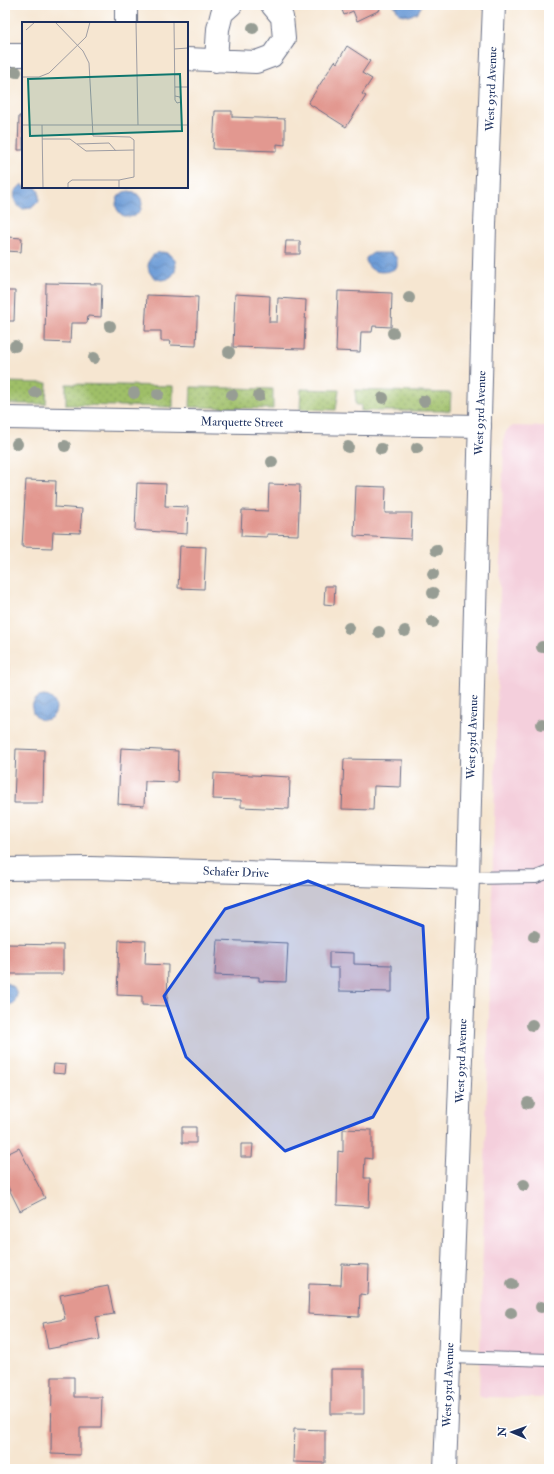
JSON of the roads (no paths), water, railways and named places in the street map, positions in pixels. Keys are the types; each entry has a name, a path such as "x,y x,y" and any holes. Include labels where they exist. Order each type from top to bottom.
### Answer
{"street":[{"path":"126,5 126,22"},
{"path":"216,61 218,29 222,13 231,5"},
{"path":"188,59 256,62 272,56 284,39 282,17 272,5"},
{"name":"West 93rd Avenue","path":"445,1469 468,878 480,426 494,5"},
{"path":"5,55 22,55"},
{"name":"Marquette Street","path":"5,418 480,426"},
{"name":"Schafer Drive","path":"5,869 90,868 468,878"}],"lane":[{"path":"468,878 536,877 549,872"},
{"path":"449,1357 549,1360"}],"water":[{"path":"394,5 422,5 418,12 409,16 399,14"},
{"path":"22,184 22,188 37,188 39,192 39,201 32,208 23,209 15,202 15,191"},
{"path":"129,191 138,195 142,204 138,213 129,217 120,213 116,204 120,195"},
{"path":"162,252 172,256 176,266 172,276 162,280 152,276 148,266 152,256"},
{"path":"373,253 392,253 397,258 397,267 393,270 383,272 373,270 369,267 366,258"},
{"path":"44,696 49,697 55,703 55,713 49,719 44,720 39,719 33,713 32,708 33,703 39,697"},
{"path":"5,982 14,987 17,995 14,1003 6,1006"}]}
